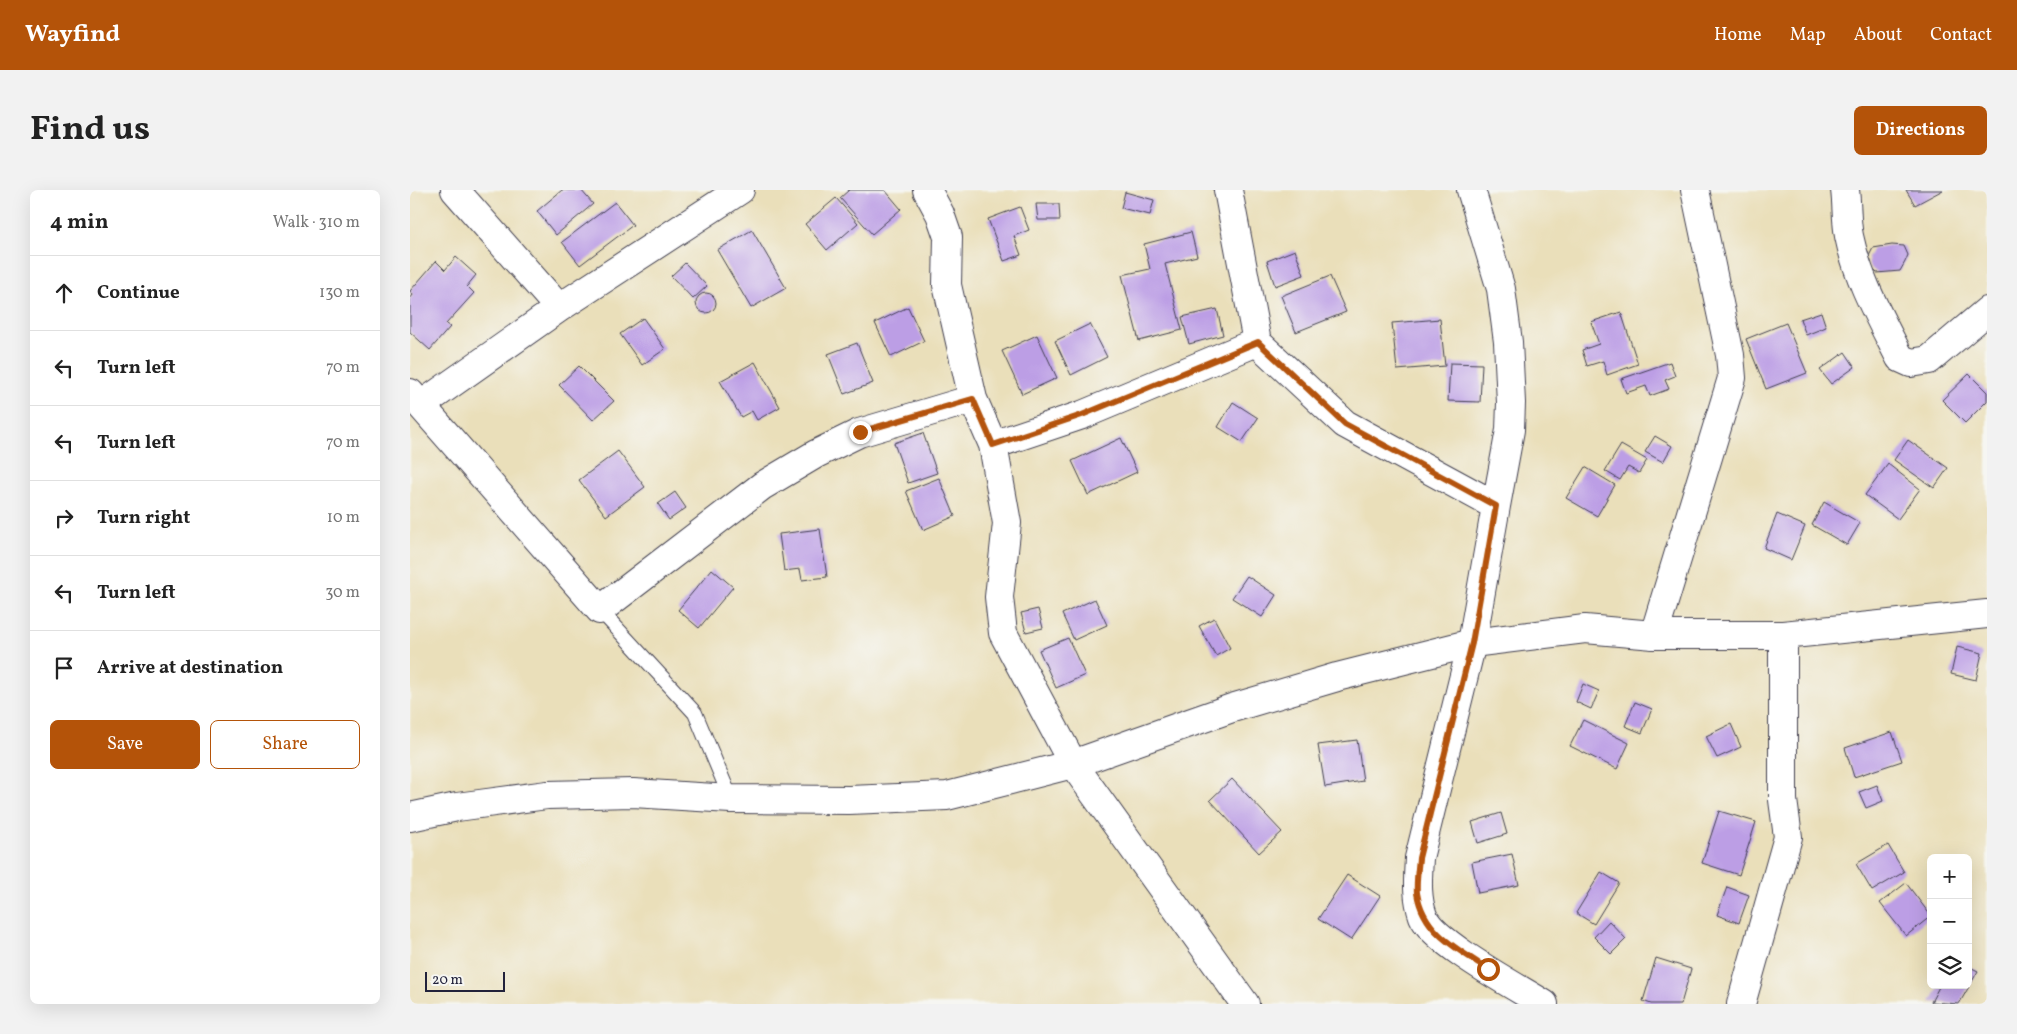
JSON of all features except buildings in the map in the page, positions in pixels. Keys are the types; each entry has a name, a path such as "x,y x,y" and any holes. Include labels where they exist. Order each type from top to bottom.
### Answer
{"street":[{"path":"455,190 559,308"},
{"path":"740,190 416,399 600,610 762,486 816,454 860,432 973,399"},
{"path":"927,190 940,214 948,237 947,285 973,399 993,445 1007,524 999,597 1003,633 1073,764 1245,1004"},
{"path":"1228,190 1258,342 1345,424 1496,506"},
{"path":"1471,190 1502,289 1508,342 1511,404 1510,430 1472,643 1419,858 1417,892 1424,918 1442,939 1544,1004"},
{"path":"1654,635 1732,378 1730,355 1695,190"},
{"path":"1846,190 1849,234 1855,261 1864,286 1900,358 1912,364 1929,360 1987,311"},
{"path":"993,445 1082,415 1258,342"},
{"path":"410,817 457,806 547,795 633,793 731,799 849,800 947,796 1073,764 1232,708 1337,677 1472,643 1585,629 1654,635 1782,635 1987,614"},
{"path":"1741,1004 1788,837 1783,800 1782,635"}],"lane":[{"path":"600,610 694,713 731,799"}],"route":[{"path":"860,432 973,399 993,445 1043,430 1082,415 1258,342 1323,406 1345,424 1496,506 1472,643 1419,858 1417,892 1424,918 1442,939 1488,969"}]}
